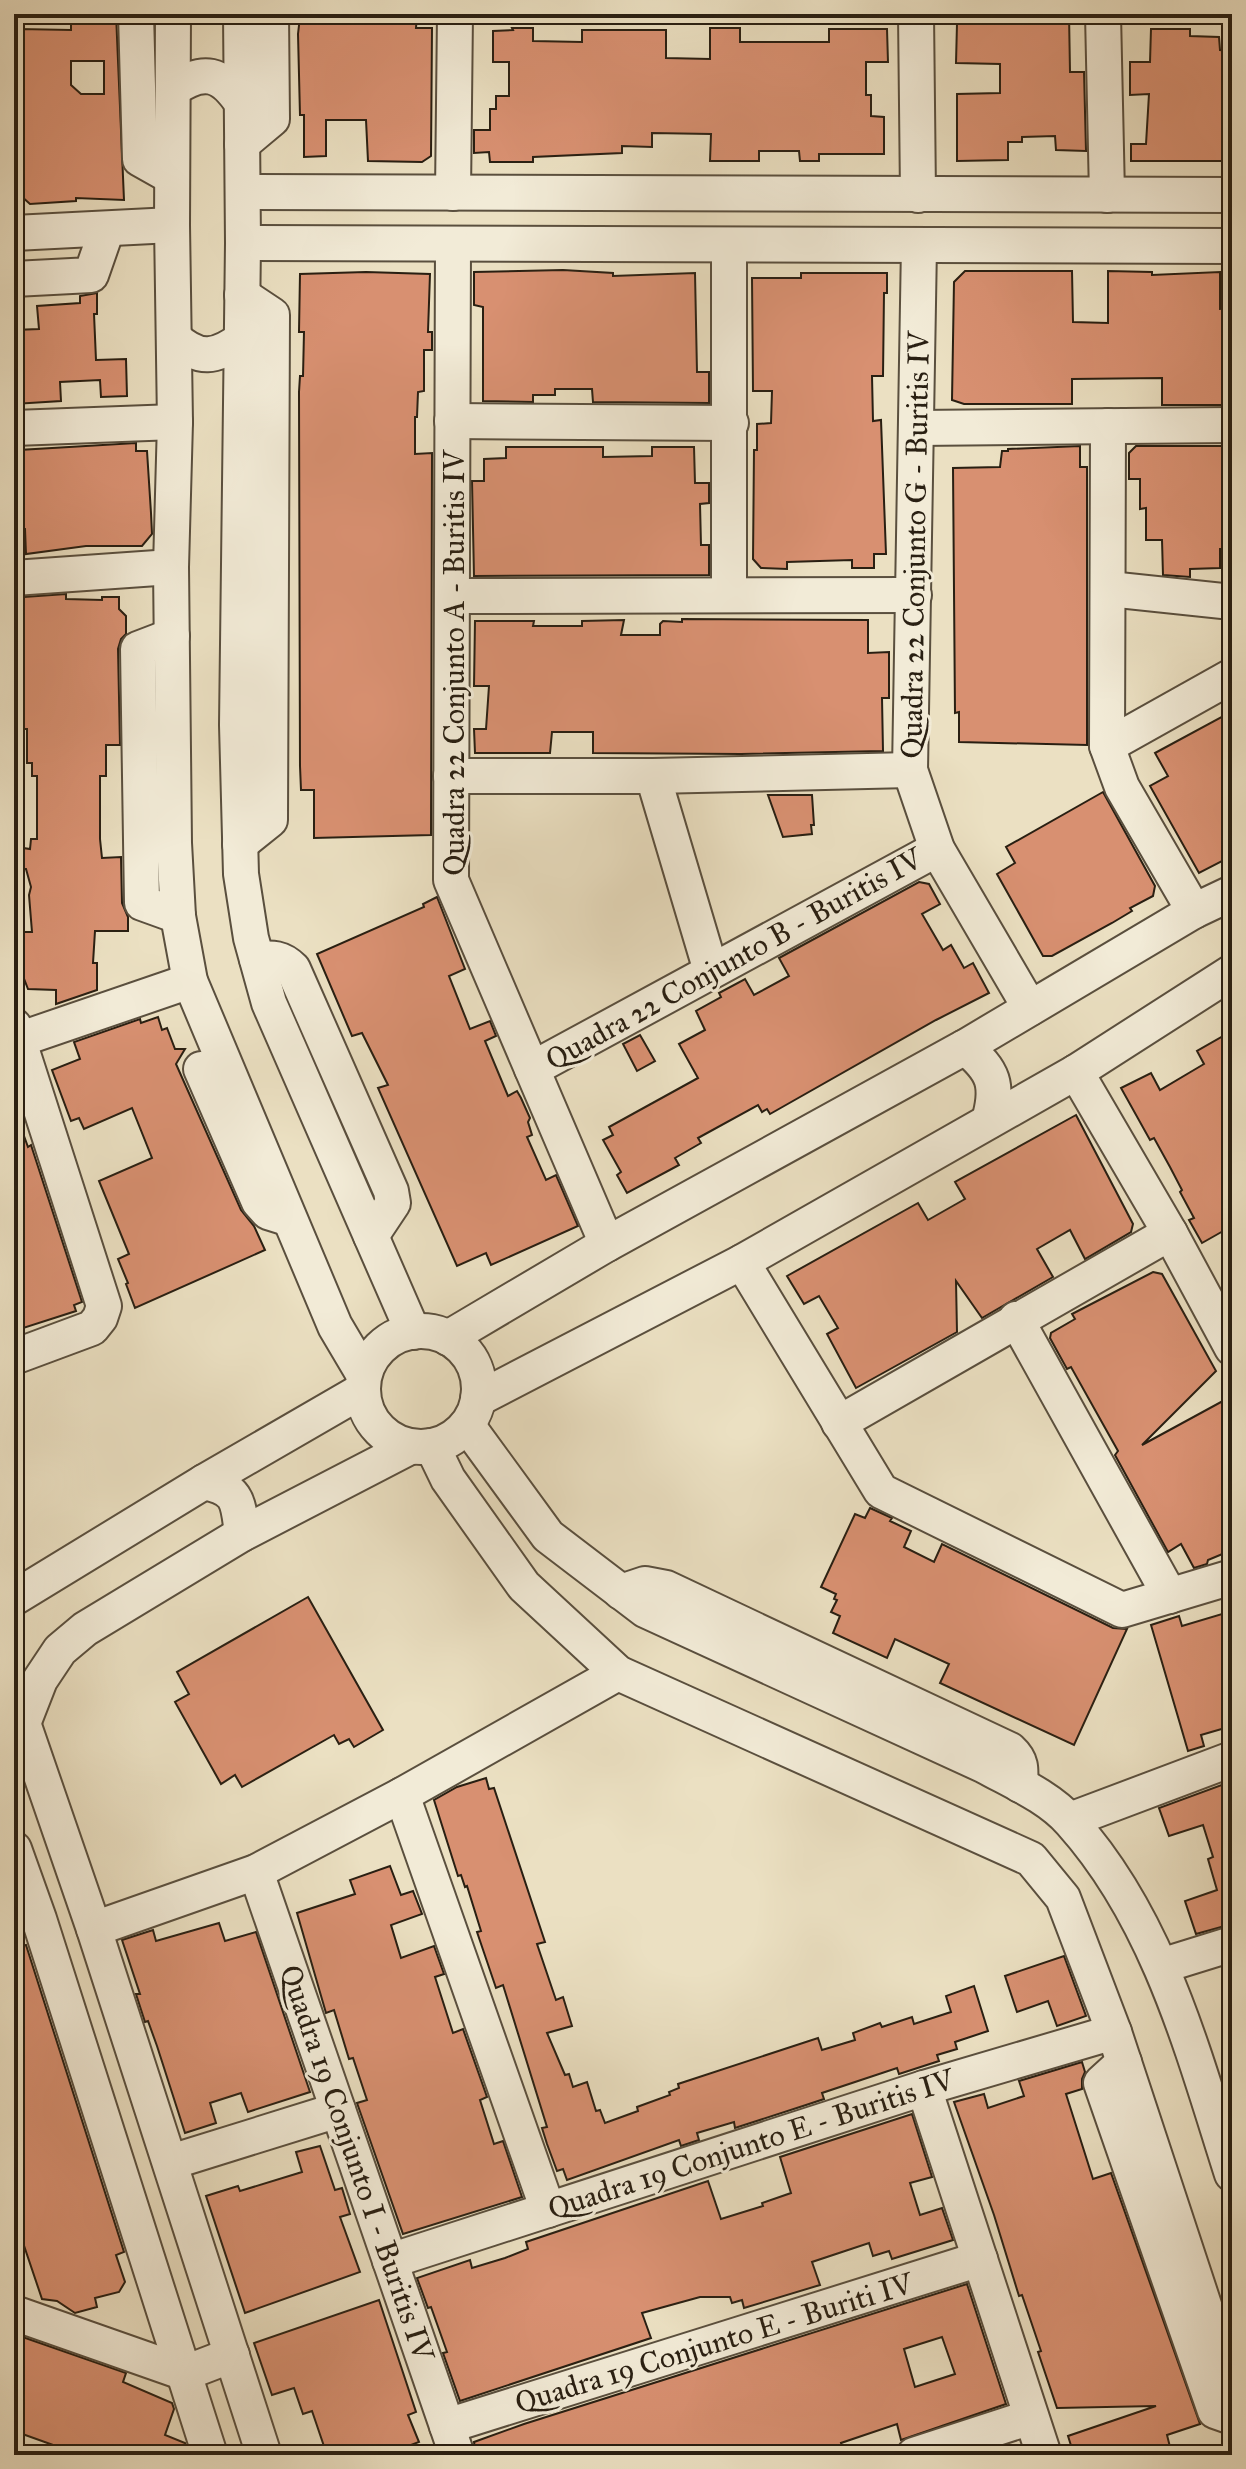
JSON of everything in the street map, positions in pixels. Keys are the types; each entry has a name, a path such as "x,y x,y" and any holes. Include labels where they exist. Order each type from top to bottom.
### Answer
{"street":[{"path":"136,14 140,159 172,177"},
{"path":"173,14 175,422 171,567 174,843 178,916 190,981 335,1326 364,1383"},
{"path":"241,14 243,243 237,725 241,874 269,1003 413,1332"},
{"path":"242,144 272,119 271,14"},
{"path":"453,193 455,14"},
{"path":"916,14 918,195"},
{"path":"1103,14 1107,195"},
{"path":"173,89 188,79 214,76 229,85 241,102"},
{"path":"243,192 1232,195"},
{"path":"14,233 172,225"},
{"path":"14,279 91,275 107,229"},
{"path":"243,243 1232,246"},
{"name":"Quadra 22 Conjunto A - Buritis IV","path":"453,244 451,880 607,1244"},
{"path":"729,245 729,594"},
{"name":"Quadra 22 Conjunto G - Buritis IV","path":"919,245 910,770 937,849 1030,1008"},
{"path":"240,844 270,820 272,315 242,295"},
{"path":"174,338 196,354 225,351 242,339"},
{"path":"452,421 731,423"},
{"path":"14,428 175,422"},
{"path":"917,428 1232,425"},
{"path":"1108,426 1107,746 1122,787 1194,911"},
{"path":"14,578 171,567"},
{"path":"1109,589 1232,602"},
{"path":"453,596 914,595"},
{"path":"1107,746 1232,676"},
{"path":"451,776 653,776 910,770"},
{"path":"653,776 711,971"},
{"name":"Quadra 22 Conjunto B - Buritis IV","path":"532,1069 937,849"},
{"path":"448,1338 607,1244 965,1047 1194,911 1232,893"},
{"path":"472,1412 1076,1072 1231,973"},
{"path":"14,1357 92,1328 104,1306 16,1033 190,981"},
{"path":"965,1047 985,1064 990,1073 995,1089 989,1121"},
{"path":"1076,1072 1170,1233 1232,1348"},
{"path":"839,1423 1170,1233"},
{"path":"742,1262 881,1491 1122,1610 1232,1577"},
{"path":"1016,1319 1170,1596"},
{"path":"264,2455 94,1929 18,1736 40,1680 60,1650 85,1629 242,1534 421,1447 457,1435 472,1412 478,1381 472,1364 462,1349 448,1338 431,1332 413,1332 397,1336 382,1345 371,1359 364,1383 366,1409 376,1427 391,1440 421,1447 448,1479 524,1586 618,1673 1031,1859 1063,1898 1220,2315 1232,2390"},
{"path":"14,1598 364,1383"},
{"path":"472,1412 548,1536 645,1610 857,1706 1020,1785 1070,1820 1115,1881 1161,1966 1181,2014 1232,2174"},
{"path":"204,1482 223,1486 233,1494 239,1506 242,1534"},
{"path":"94,1929 256,1872 402,1795 618,1673"},
{"path":"1070,1820 1232,1759"},
{"path":"402,1795 548,2210"},
{"path":"14,1849 26,1915 185,2373 210,2455"},
{"name":"Quadra 19 Conjunto I - Buritis IV","path":"256,1872 452,2440"},
{"path":"1161,1966 1232,1944"},
{"path":"1181,2014 1206,2022 1232,2101"},
{"path":"1119,2047 1101,2083 1215,2411 1232,2417"},
{"name":"Quadra 19 Conjunto E - Buritis IV","path":"390,2261 924,2088 1119,2047"},
{"path":"924,2088 1044,2455"},
{"path":"171,2162 338,2110"},
{"name":"Quadra 19 Conjunto E - Buriti IV","path":"452,2440 980,2259"},
{"path":"15,2307 185,2373 232,2355"},
{"path":"196,2413 245,2394"},
{"path":"914,2455 1031,2417"}],"building":[{"path":"71,14 116,14 124,200 76,198 76,201 30,204 20,195 16,123 19,29 71,30","holes":["71,61 104,61 104,94 81,94 71,85"]},
{"path":"305,14 417,14 416,28 432,28 431,156 422,162 368,161 366,120 326,120 326,156 304,157 298,34 300,17 305,17"},
{"path":"1004,14 1069,14 1070,72 1084,72 1086,151 1056,150 1055,136 1022,137 1022,142 1008,142 1008,160 957,161 957,94 1000,93 1000,64 956,63 957,24 1000,24 1004,22"},
{"path":"533,28 533,41 582,42 582,30 666,30 666,58 710,59 710,28 740,28 740,42 829,42 829,29 887,29 888,62 866,62 866,95 871,95 871,116 884,117 884,154 819,154 819,161 800,161 799,151 759,151 759,161 710,161 711,134 652,133 652,147 622,146 622,153 533,157 533,162 490,162 489,152 474,153 474,130 490,130 490,109 496,109 496,96 509,96 509,62 493,62 493,31"},
{"path":"1151,29 1190,29 1190,36 1219,37 1220,50 1230,51 1232,161 1131,161 1131,144 1146,144 1149,94 1130,95 1130,62 1150,62"},
{"path":"563,270 613,273 613,276 695,273 697,372 709,372 709,403 593,402 592,389 555,389 555,395 533,395 533,402 483,401 483,307 474,305 474,272"},
{"path":"965,271 1072,271 1073,322 1108,323 1108,271 1152,272 1152,275 1220,272 1220,309 1232,308 1232,405 1162,405 1162,378 1072,379 1072,404 964,404 952,400 954,282"},
{"path":"801,273 887,273 883,376 872,376 873,421 881,420 886,554 874,554 874,568 852,568 852,560 787,562 787,569 761,568 753,559 754,450 757,450 757,424 771,423 772,391 753,391 752,278 801,278"},
{"path":"300,274 430,274 428,332 432,332 432,350 424,350 424,391 418,392 415,454 432,453 431,835 314,838 314,790 301,790 300,766 299,392 300,376 303,376 304,332 299,332"},
{"path":"97,293 97,314 94,314 96,360 126,359 127,396 101,397 100,380 60,382 61,401 14,404 14,330 39,329 37,306 80,303 80,296"},
{"path":"136,443 136,451 147,451 151,513 152,534 142,546 86,546 26,554 25,529 14,530 14,462 20,462 19,450"},
{"path":"1080,446 1080,467 1087,467 1087,745 959,742 959,712 955,713 953,468 1000,467 1002,451 1008,449"},
{"path":"1136,446 1232,446 1232,549 1220,549 1220,568 1190,569 1190,577 1163,575 1162,540 1146,540 1146,508 1140,509 1140,479 1129,479 1129,453"},
{"path":"506,447 603,447 603,457 652,456 652,447 694,447 695,483 709,483 709,503 700,504 701,545 709,545 709,575 474,576 472,481 484,481 484,459 506,458"},
{"path":"66,594 66,599 119,597 119,609 126,616 126,634 118,649 120,745 106,745 106,776 100,776 100,839 102,858 121,857 122,903 128,917 128,931 95,931 93,963 97,963 97,990 56,1004 56,990 28,989 23,976 22,932 32,932 31,887 26,869 23,869 23,848 30,849 31,839 37,839 37,776 32,776 32,763 27,763 27,729 21,729 21,601 24,597"},
{"path":"682,619 868,620 868,653 889,652 889,698 882,698 883,751 593,753 593,732 552,732 550,753 475,753 474,729 486,729 489,686 474,686 475,621 534,621 533,626 582,626 582,621 624,620 621,635 660,635 663,621 682,622"},
{"path":"1227,714 1232,723 1232,856 1199,873 1150,786 1168,776 1155,753"},
{"path":"1103,792 1155,886 1153,896 1052,956 1043,956 997,874 1015,863 1006,847"},
{"path":"768,795 812,795 812,834 783,837"},
{"path":"919,882 929,884 940,904 922,914 943,950 951,945 964,968 973,963 989,993 770,1114 767,1109 762,1112 758,1105 698,1138 701,1143 675,1158 679,1165 627,1193 617,1175 621,1172 603,1140 613,1135 609,1127 698,1078 679,1044 705,1030 696,1011 721,997 719,993 745,979 754,995 789,976 779,958"},
{"path":"437,897 465,969 449,976 470,1029 490,1021 496,1036 485,1041 508,1096 517,1091 521,1098 530,1118 528,1122 532,1135 527,1137 546,1180 556,1175 578,1226 491,1265 486,1253 457,1266 378,1088 388,1085 362,1033 352,1036 317,954 424,907 423,904"},
{"path":"158,1017 162,1030 167,1028 175,1049 185,1049 176,1064 241,1210 254,1226 265,1250 135,1308 118,1259 129,1254 99,1181 152,1158 132,1108 84,1129 79,1118 71,1121 52,1070 80,1059 74,1042 140,1019 141,1023"},
{"path":"1232,1031 1232,1226 1202,1243 1189,1220 1194,1218 1170,1167 1154,1138 1150,1140 1121,1088 1151,1073 1160,1090 1204,1064 1197,1051"},
{"path":"640,1035 655,1061 637,1071 623,1044"},
{"path":"14,1115 28,1147 31,1145 82,1302 74,1305 76,1311 14,1331"},
{"path":"1076,1115 1133,1224 1131,1232 1085,1259 1070,1230 1037,1249 1053,1277 982,1318 956,1281 957,1332 856,1388 827,1334 838,1328 819,1296 804,1304 787,1276 918,1203 928,1220 965,1199 955,1182"},
{"path":"1153,1272 1162,1274 1216,1371 1142,1445 1232,1396 1232,1550 1194,1568 1181,1544 1168,1552 1115,1455 1118,1451 1071,1367 1067,1369 1050,1338 1051,1333 1075,1319 1072,1314"},
{"path":"870,1508 911,1531 904,1547 934,1562 942,1544 1113,1628 1127,1629 1074,1745 940,1683 949,1664 895,1639 887,1658 833,1633 840,1616 831,1612 837,1600 834,1599 836,1594 821,1587 855,1514 865,1518"},
{"path":"308,1597 383,1730 354,1747 349,1739 339,1744 334,1735 242,1787 235,1775 221,1784 175,1702 189,1694 177,1672"},
{"path":"1232,1611 1232,1726 1201,1735 1204,1746 1188,1751 1151,1625 1179,1616 1182,1626"},
{"path":"486,1778 489,1789 494,1788 545,1942 537,1944 556,2000 563,1997 572,2026 547,2033 565,2075 569,2074 573,2087 587,2082 596,2111 600,2110 605,2123 670,2095 669,2092 679,2088 678,2084 818,2038 822,2050 855,2040 853,2033 880,2023 882,2027 912,2017 914,2024 951,2012 946,1996 974,1986 988,2031 955,2042 957,2049 937,2055 939,2061 899,2074 897,2068 822,2093 824,2099 735,2128 734,2122 697,2133 699,2140 681,2146 679,2140 567,2180 563,2169 557,2171 547,2144 542,2128 547,2127 503,1985 496,1988 477,1932 481,1931 467,1886 461,1875 458,1876 434,1800 457,1787"},
{"path":"1227,1783 1232,1800 1232,1924 1196,1934 1185,1901 1217,1890 1208,1859 1213,1857 1203,1825 1169,1836 1159,1808"},
{"path":"390,1866 401,1895 413,1891 422,1914 391,1925 401,1958 434,1946 444,1974 435,1977 453,2033 463,2029 487,2097 480,2100 494,2144 503,2141 522,2197 403,2234 357,2103 367,2100 353,2058 349,2059 334,2010 326,2013 297,1913 355,1894 350,1880"},
{"path":"219,1923 225,1941 256,1932 310,2092 248,2112 241,2093 210,2103 216,2123 185,2133 148,2021 145,2022 136,1994 140,1994 122,1940 153,1930 156,1941"},
{"path":"26,1945 124,2252 116,2255 125,2282 119,2292 95,2298 97,2307 75,2313 57,2301 42,2299 14,2216 14,1948"},
{"path":"1064,1956 1086,2016 1057,2026 1048,2001 1017,2012 1005,1976"},
{"path":"1082,2062 1085,2072 1082,2089 1066,2094 1093,2179 1111,2173 1200,2424 1167,2435 1172,2455 1074,2455 1068,2436 1156,2406 1057,2408 1038,2352 1041,2351 1022,2295 1019,2296 954,2102 984,2094 988,2108 1024,2096 1019,2081"},
{"path":"912,2114 932,2177 910,2183 920,2215 942,2208 953,2240 892,2259 889,2251 873,2256 869,2243 812,2262 820,2285 744,2308 742,2300 732,2303 730,2297 700,2297 642,2313 651,2338 460,2401 443,2353 447,2352 417,2278 470,2260 472,2268 505,2258 528,2249 526,2242 708,2181 721,2219 763,2206 762,2203 791,2193 780,2157"},
{"path":"320,2146 335,2190 342,2188 350,2214 340,2217 360,2272 245,2313 206,2196 238,2186 240,2191 302,2172 296,2152"},
{"path":"967,2284 1006,2404 901,2440 897,2424 841,2443 845,2455 476,2455 474,2442","holes":["942,2337 955,2374 915,2387 904,2349"]},
{"path":"379,2300 416,2412 408,2415 419,2442 392,2452 393,2455 327,2455 312,2411 303,2414 294,2388 272,2395 254,2343"},
{"path":"14,2334 126,2373 123,2382 172,2403 174,2409 165,2435 185,2443 189,2455 81,2455 14,2431"}]}
